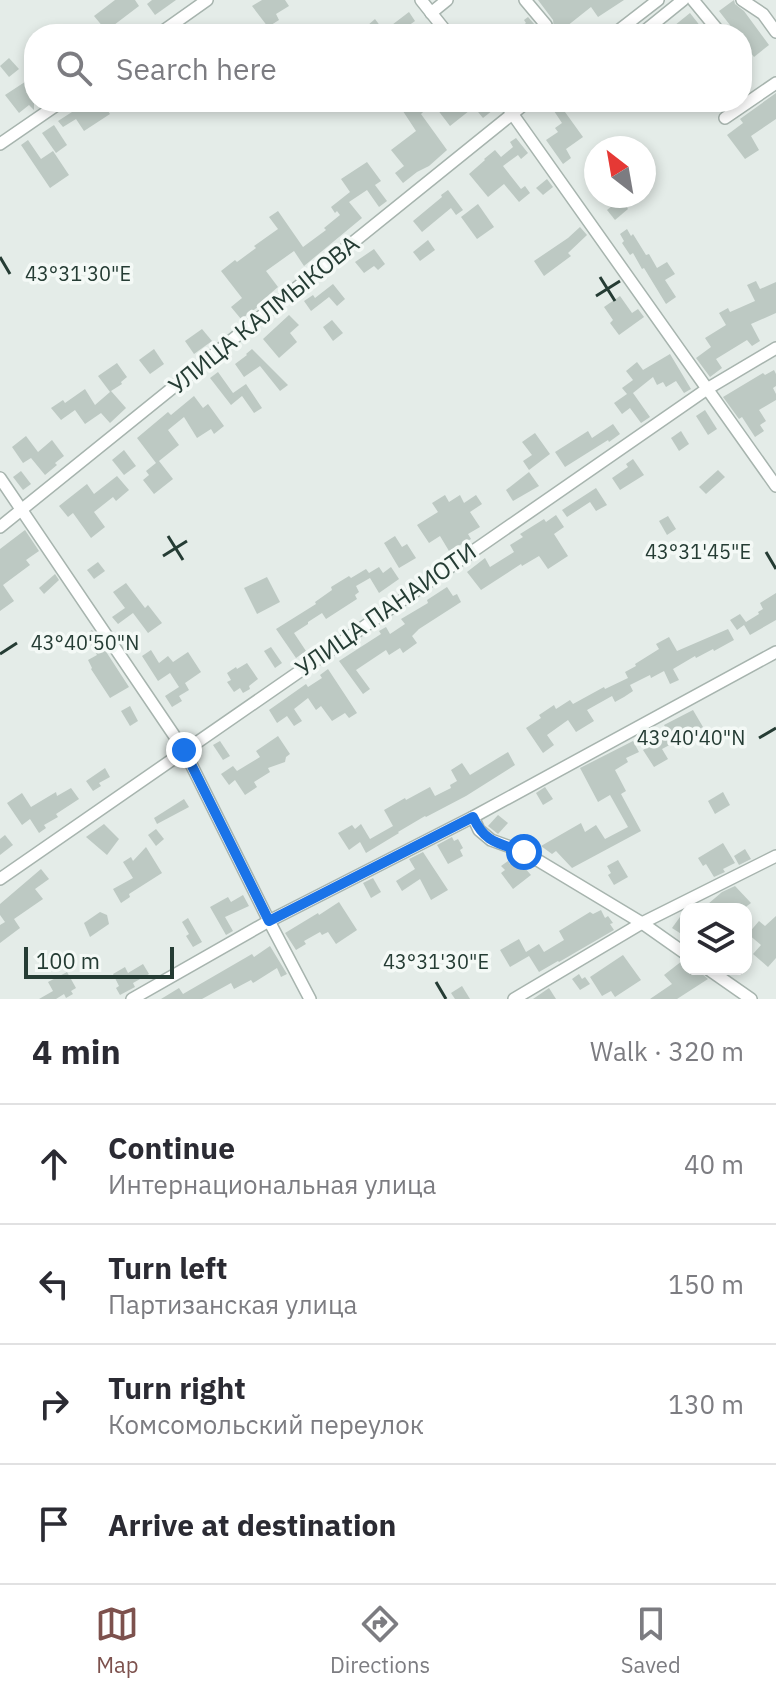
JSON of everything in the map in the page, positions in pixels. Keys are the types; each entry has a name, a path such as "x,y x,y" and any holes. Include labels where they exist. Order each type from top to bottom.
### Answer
{"street":[{"path":"173,24 207,0"},
{"path":"421,0 440,24"},
{"path":"431,13 447,0"},
{"path":"525,0 545,24"},
{"path":"627,24 658,0"},
{"path":"653,24 683,0"},
{"path":"693,0 713,24"},
{"path":"742,0 763,14 776,32"},
{"path":"752,99 776,83"},
{"path":"0,144 46,112"},
{"path":"725,118 734,112"},
{"path":"513,113 776,486"},
{"name":"УЛИЦА КАЛМЫКОВА","path":"0,527 513,113"},
{"name":"УЛИЦА ПАНАИОТИ","path":"0,879 707,389 776,348"},
{"path":"0,478 184,750 310,999"},
{"path":"132,999 269,921 473,817 776,652"},
{"path":"473,817 479,830 491,840 524,852 642,923 680,950"},
{"path":"514,999 642,923 776,856"},
{"path":"717,975 751,999"}],"building":[{"path":"115,0 135,0 139,6 115,24 101,24 94,16"},
{"path":"152,0 176,0 155,15 147,4"},
{"path":"262,0 285,0 289,6 276,14 279,20 266,24 252,6"},
{"path":"538,0 624,0 598,17 591,7 570,24 553,24"},
{"path":"734,0 769,45 754,57 752,24 729,24 719,11"},
{"path":"409,12 415,21 411,24 393,24"},
{"path":"690,13 699,24 676,24"},
{"path":"9,58 19,69 9,77 0,66"},
{"path":"24,83 24,109 19,113 5,95"},
{"path":"776,93 776,119 751,136 759,150 745,159 727,135 743,123 740,119"},
{"path":"72,112 110,114 84,131 76,119 63,127 58,121"},
{"path":"404,112 423,112 421,114 447,150 403,183 395,173 404,166 391,150 416,131"},
{"path":"439,112 468,112 450,126"},
{"path":"555,112 565,112 583,137 566,149 571,158 563,164 546,140 558,132 555,128 562,123"},
{"path":"54,125 67,145 56,153 42,133"},
{"path":"516,138 528,153 521,159 518,155 503,166 521,189 525,186 530,193 519,202 504,184 488,197 469,174 495,150 501,157 513,147 510,142"},
{"path":"28,140 41,159 53,151 69,175 50,188 21,145"},
{"path":"367,162 381,181 375,185 387,201 379,207 367,190 349,202 362,218 304,266 294,251 266,271 278,287 241,319 231,307 242,298 221,271 278,229 269,217 278,211 303,247 326,230 324,228 340,215 331,207 350,192 341,179"},
{"path":"547,179 553,187 543,195 536,188"},
{"path":"448,190 463,210 456,215 451,208 422,232 413,221"},
{"path":"478,204 494,227 477,239 461,217"},
{"path":"610,208 628,209 615,220 607,210"},
{"path":"580,227 587,235 568,253 571,256 544,276 534,261"},
{"path":"627,229 657,268 667,262 675,274 665,280 676,297 666,304 644,268 622,243 620,234"},
{"path":"428,240 435,250 420,261 413,252"},
{"path":"374,249 385,264 378,270 374,266 364,273 355,262"},
{"path":"756,281 760,289 776,282 776,313 751,324 760,341 752,346 747,340 716,359 722,368 710,377 696,358 711,347 705,338 726,325 719,313 728,308 730,312 755,301 747,285"},
{"path":"333,284 345,299 337,306 329,297 311,311 304,301 313,295 315,298"},
{"path":"620,296 632,313 638,309 644,317 619,335 604,307"},
{"path":"289,315 299,325 290,333 297,342 279,358 263,339"},
{"path":"332,320 343,333 333,341 323,327"},
{"path":"202,329 212,341 194,354 185,341"},
{"path":"154,349 164,364 150,374 139,360"},
{"path":"252,349 288,385 280,391 260,366 244,377 235,364"},
{"path":"670,354 691,389 684,393 676,381 666,387 663,382 657,385 653,377 633,393 650,417 641,423 630,408 622,414 614,403 627,394 622,388 633,380 626,371 637,362 643,370"},
{"path":"117,363 127,377 111,391 126,408 110,423 101,413 85,424 75,410 61,420 51,408 63,400 65,403 85,389 95,405 110,392 98,376"},
{"path":"774,370 776,400 759,410 766,421 760,425 764,431 755,437 723,397 763,373 765,375"},
{"path":"218,372 233,393 246,384 262,408 254,413 242,396 231,405 210,378"},
{"path":"194,396 203,408 208,404 224,426 214,434 211,429 197,438 184,417 168,430 179,445 159,461 173,479 154,494 143,480 149,475 146,471 156,463 137,438 168,412 171,415"},
{"path":"705,410 717,429 708,435 696,416"},
{"path":"613,424 620,434 565,467 555,452 588,431 592,438"},
{"path":"681,431 689,444 679,451 671,438"},
{"path":"535,433 550,454 529,470 523,461 532,455 522,442"},
{"path":"26,436 38,452 52,440 64,456 45,475 31,458 23,463 12,447"},
{"path":"124,450 136,466 124,475 112,460"},
{"path":"633,459 644,475 620,490 612,478 628,467 626,464"},
{"path":"718,470 725,477 706,494 699,487"},
{"path":"21,471 31,484 23,490 13,477"},
{"path":"529,472 539,486 513,501 506,490"},
{"path":"117,476 129,490 116,501 113,497 94,512 105,527 91,538 73,513 68,517 59,506 87,484 94,494"},
{"path":"596,488 607,505 596,511 590,502 567,517 562,510"},
{"path":"445,495 449,502 460,495 464,503 476,495 482,504 470,512 480,527 468,534 471,539 449,551 440,536 429,543 417,525 438,512 432,503"},
{"path":"556,515 564,527 554,534 568,556 548,569 539,556 481,590 467,572 485,558 490,567 514,552 510,545 523,537 520,534"},
{"path":"668,516 676,529 667,535 659,521"},
{"path":"25,530 39,551 26,560 30,565 3,585 14,601 0,611 0,549"},
{"path":"395,536 402,547 407,544 416,558 399,568 384,543"},
{"path":"98,562 105,571 94,579 87,570"},
{"path":"379,567 383,573 391,567 399,579 379,593 370,578 356,586 359,592 355,595 357,599 326,619 322,613 308,622 294,633 306,651 296,658 276,629 316,604 332,590 331,587 349,576 351,578 366,569 369,573"},
{"path":"55,574 59,580 44,594 39,588"},
{"path":"267,577 280,602 257,614 244,588"},
{"path":"126,583 145,608 148,605 162,623 148,633 133,613 118,624 112,617 125,608 113,592"},
{"path":"447,587 453,596 457,594 461,602 419,629 412,636 417,643 403,653 400,648 389,655 386,650 356,670 370,689 363,694 339,661 381,634 379,631 386,627 390,634 405,624 401,619"},
{"path":"776,593 776,620 750,635 744,625 737,630 730,620 740,614 746,622 763,609 760,603"},
{"path":"728,629 734,640 673,669 679,680 670,684 664,671 630,685 633,691 624,697 615,702 612,696 587,710 594,721 576,732 568,720 547,735 554,745 543,753 526,728 554,705 556,709 570,700 573,704 628,678 625,672 659,649 656,644 669,637 677,651"},
{"path":"92,630 129,687 110,698 88,660 97,655 85,634"},
{"path":"271,647 282,663 275,668 264,651"},
{"path":"151,650 159,663 168,656 173,662 188,652 201,672 185,683 189,690 179,696 182,701 172,707 165,696 179,687 170,673 158,681 142,656"},
{"path":"247,663 258,679 243,693 240,688 234,692 227,682 231,680 227,673"},
{"path":"328,669 357,713 349,718 345,713 332,721 321,706 316,710 308,698 294,709 302,721 294,726 287,716 277,723 269,710 306,684 308,687 322,678 320,675"},
{"path":"130,706 138,721 130,726 121,711"},
{"path":"693,710 703,727 662,749 668,759 654,767 643,750 669,734 664,725"},
{"path":"278,736 290,754 285,762 268,768 270,772 254,782 257,787 245,795 235,780 229,785 221,774 233,766 237,771 260,757 256,751"},
{"path":"220,741 230,756 223,760 213,745"},
{"path":"633,741 639,752 626,758 628,762 615,770 626,791 621,794 641,831 572,868 556,851 552,854 541,846 581,823 585,832 596,825 605,839 628,827 610,795 598,802 580,768"},
{"path":"508,752 515,765 366,853 360,842 349,850 338,833 352,825 355,829 361,824 370,839 393,826 384,810 430,787 435,796 451,788 450,785 457,781 451,770 462,763 470,775"},
{"path":"105,768 110,777 93,791 86,781"},
{"path":"545,787 553,799 543,805 536,793"},
{"path":"71,788 79,799 56,814 58,817 44,825 46,828 39,833 30,819 22,825 7,803 22,793 31,807 56,792 57,796"},
{"path":"723,792 730,805 715,814 708,801"},
{"path":"184,799 189,807 157,824 154,818"},
{"path":"498,815 508,823 498,834 488,826"},
{"path":"104,824 119,839 107,855 86,837"},
{"path":"156,829 164,839 156,846 148,835"},
{"path":"5,835 13,845 0,855 0,839"},
{"path":"452,837 454,841 458,839 463,856 448,864 437,845"},
{"path":"723,843 735,863 714,877 698,858"},
{"path":"146,847 162,873 129,894 130,897 121,903 113,889 133,878 123,862 131,857 133,861"},
{"path":"745,849 751,859 739,865 734,856"},
{"path":"423,852 448,890 431,900 420,879 402,891 396,881 415,869 409,859"},
{"path":"517,859 531,875 513,889 501,873 505,870 501,866"},
{"path":"618,860 628,877 614,885 607,866"},
{"path":"41,869 49,879 35,889 43,899 14,919 20,928 0,943 0,925 5,922 0,915 0,904"},
{"path":"373,878 381,892 371,898 363,883"},
{"path":"735,886 751,903 709,903"},
{"path":"243,895 249,906 225,917 233,931 226,935 210,907 228,897 231,902"},
{"path":"339,902 357,930 336,944 328,932 322,935 320,932 296,950 285,933"},
{"path":"601,910 605,918 608,916 613,923 610,924 614,930 539,972 529,956 510,967 500,950 519,939 526,952 539,944 544,952 564,940 559,931 590,912 593,914"},
{"path":"100,912 107,915 109,924 90,937 84,923"},
{"path":"776,916 776,958 768,967 753,954 761,945 752,937 752,929 759,921 765,926"},
{"path":"680,917 680,933 672,928"},
{"path":"188,918 202,942 193,947 182,922"},
{"path":"270,946 287,974 281,977 277,968 253,983 251,980 234,989 231,983 202,999 161,999 179,988 183,994"},
{"path":"623,955 641,980 615,997 611,991 602,996 590,977"},
{"path":"680,963 680,975 703,975 708,979 677,999 650,999 672,984 664,975"},
{"path":"143,964 149,974 120,995 113,974 125,967 128,973"},
{"path":"67,972 76,988 71,991 73,994 66,998 64,994 56,999 39,999 53,991 48,982"},
{"path":"579,974 590,984 580,990 572,979"},
{"path":"462,986 470,999 455,999 451,993"},
{"path":"549,988 556,999 533,999"}],"route":[{"path":"184,750 269,921 473,817 479,830 491,840 524,852"}]}
